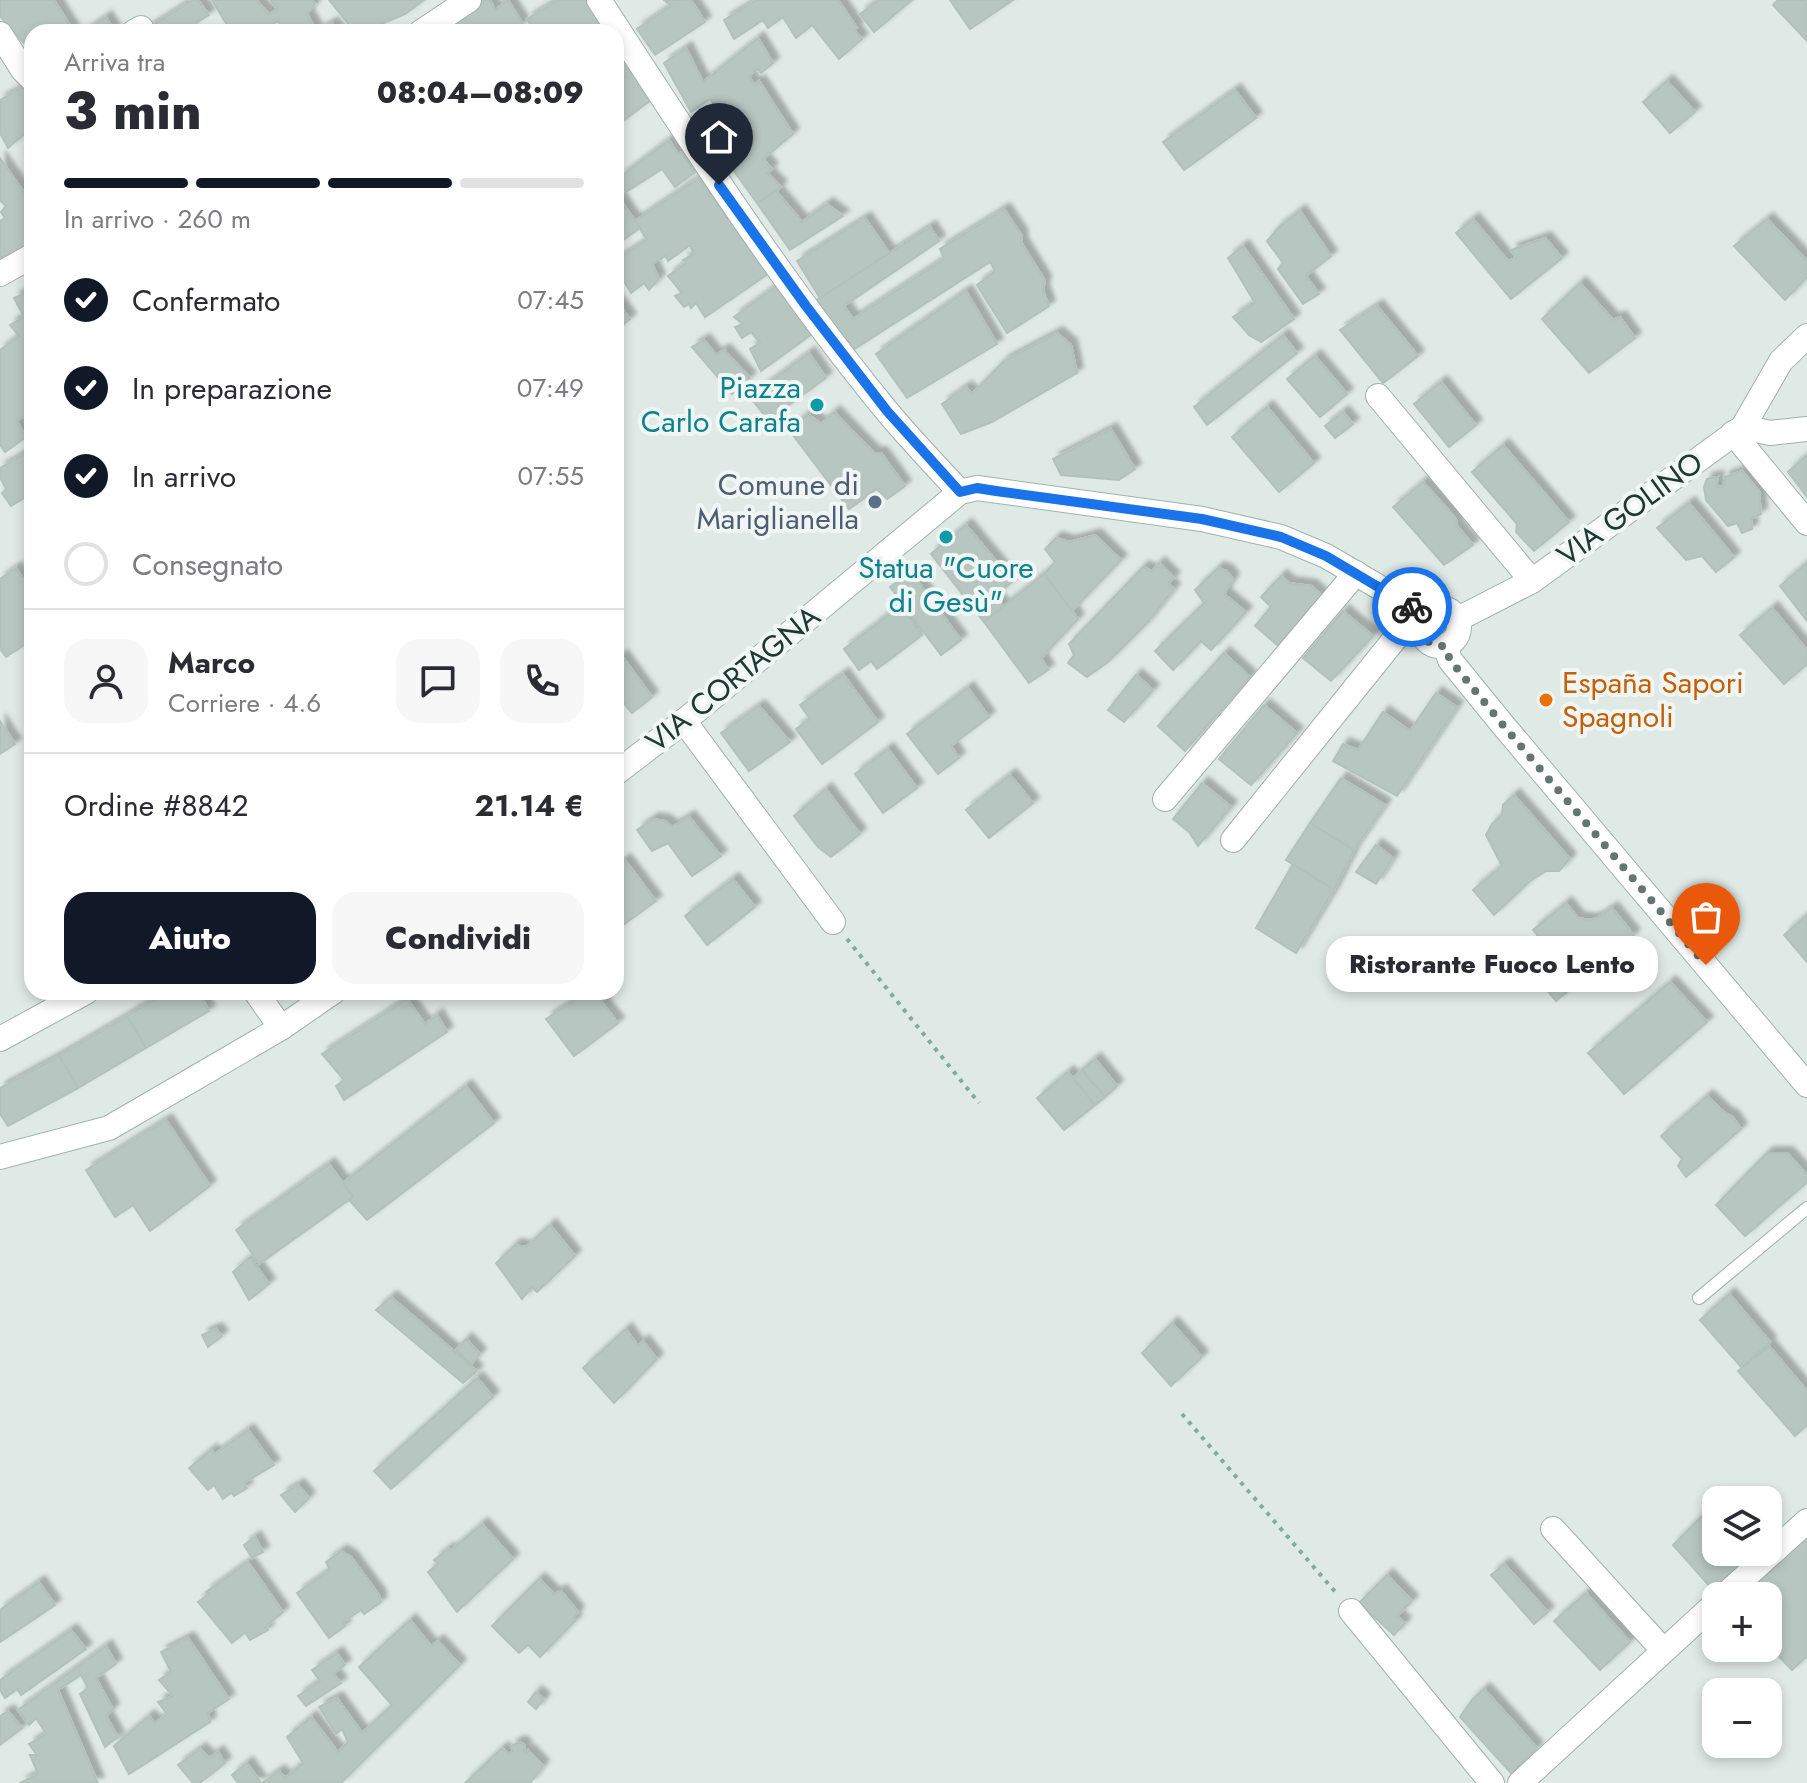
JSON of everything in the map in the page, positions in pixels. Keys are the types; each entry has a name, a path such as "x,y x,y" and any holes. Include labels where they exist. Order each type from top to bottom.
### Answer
{"street":[{"path":"433,24 469,0"},
{"path":"599,0 615,24"},
{"path":"0,34 24,71"},
{"path":"624,39 719,185 806,306 887,411 960,492 977,488 1243,527 1281,537 1326,556 1421,613"},
{"path":"0,274 24,260"},
{"path":"1738,430 1781,361 1807,336"},
{"path":"1378,396 1532,581"},
{"path":"1738,430 1770,433 1807,429"},
{"path":"1738,430 1807,523"},
{"name":"VIA GOLINO","path":"1458,619 1532,581 1738,430"},
{"name":"VIA CORTAGNA","path":"624,763 684,721 960,492"},
{"path":"1165,799 1356,573"},
{"path":"1233,840 1421,613 1442,608 1450,610 1458,619 1458,636 1445,646 1433,646 1424,638 1421,613"},
{"path":"1445,646 1450,660 1503,725 1807,1085"},
{"path":"684,721 833,922"},
{"path":"0,1039 71,1000"},
{"path":"262,1000 281,1028"},
{"path":"0,1157 109,1128 281,1028 321,1000"},
{"path":"1739,1582 1807,1521"},
{"path":"1553,1529 1663,1650"},
{"path":"1351,1611 1492,1783"},
{"path":"1520,1783 1702,1615"}],"lane":[{"path":"1699,1298 1807,1208"}],"path":[{"path":"833,922 979,1103"},
{"path":"1182,1414 1351,1611"}],"building":[{"path":"0,0 54,0 69,24 24,24 24,43 0,16"},
{"path":"192,0 198,0 209,15 194,24 155,24"},
{"path":"212,0 256,0 269,14 278,9 270,0 312,0 315,4 307,14 313,24 280,24 277,21 273,24 226,24"},
{"path":"329,0 424,0 405,14 381,24 348,24"},
{"path":"484,0 490,0 495,10 508,0 523,24 458,24 455,20"},
{"path":"558,0 589,0 606,24 530,24 527,19"},
{"path":"664,0 691,0 705,22 655,55 637,29 671,6"},
{"path":"757,0 838,0 862,39 839,59 812,25 796,38 783,17 768,28 763,20 734,39 724,20"},
{"path":"879,0 912,0 874,32 860,14"},
{"path":"950,0 1013,0 970,29"},
{"path":"1778,0 1807,0 1807,41 1773,5"},
{"path":"106,17 110,24 96,24"},
{"path":"758,38 773,63 761,73 758,69 749,76 754,85 759,81 793,134 763,159 772,169 767,173 781,187 757,203 705,131 723,120 710,99 691,112 664,63 686,48 703,82"},
{"path":"624,52 655,97 624,120 624,78"},
{"path":"1667,81 1695,112 1670,133 1643,102"},
{"path":"24,86 24,134 8,148 0,133 0,100"},
{"path":"1235,90 1256,118 1184,170 1163,142"},
{"path":"669,140 678,154 682,152 695,172 675,187 662,169 626,192 624,174"},
{"path":"0,158 24,192 24,247 0,258 0,221 5,218 1,212 6,206 0,200"},
{"path":"699,178 768,274 705,317 696,303 691,308 689,304 684,307 675,296 682,293 668,276 686,263 683,260 694,254 690,245 668,261 666,256 652,264 659,279 649,290 644,283 631,293 624,281 624,255 647,240 635,221"},
{"path":"776,191 802,222 827,204 843,216 790,250 757,203"},
{"path":"624,205 640,228 624,239"},
{"path":"1004,209 1045,281 1043,290 1049,306 1007,333 977,285 995,271 990,262 850,352 815,301 930,227 939,241 844,306 853,319 944,259 940,249"},
{"path":"1300,211 1331,256 1306,276 1319,294 1303,304 1278,269 1283,263 1267,241"},
{"path":"865,218 889,253 820,298 797,261"},
{"path":"1473,219 1508,261 1516,258 1511,250 1545,238 1562,258 1511,299 1456,233"},
{"path":"1767,219 1807,261 1807,277 1785,300 1734,246"},
{"path":"1243,246 1294,319 1261,342 1249,335 1233,317 1255,303 1228,258"},
{"path":"1580,283 1613,320 1620,317 1635,338 1589,373 1542,319"},
{"path":"778,285 812,334 761,371 750,349 760,343 751,332 742,338 735,327 743,324 734,317"},
{"path":"966,291 997,344 907,398 876,354"},
{"path":"24,294 24,317 14,298"},
{"path":"1377,306 1418,356 1383,383 1340,330"},
{"path":"24,317 24,416 17,421 24,438 5,452 0,445 0,350 19,336 10,325"},
{"path":"1057,333 1071,345 1077,373 992,422 961,434 942,404 966,387 972,394 1004,361"},
{"path":"1283,335 1297,353 1207,425 1194,407"},
{"path":"704,340 716,355 724,350 750,378 732,394 692,347"},
{"path":"809,353 826,378 768,420 750,397"},
{"path":"1315,356 1347,394 1320,417 1287,379"},
{"path":"1441,382 1476,425 1449,447 1414,404"},
{"path":"1267,407 1314,463 1279,492 1232,437"},
{"path":"834,412 874,453 881,453 905,486 887,499 877,489 849,509 789,430 808,414 821,424"},
{"path":"1343,412 1353,424 1335,438 1325,426"},
{"path":"1111,429 1135,469 1119,480 1061,475 1053,459"},
{"path":"1503,445 1569,522 1534,551 1516,532 1517,524 1472,472"},
{"path":"24,454 24,498 11,506 2,493 6,489 0,477 0,468"},
{"path":"1807,455 1807,497 1788,472"},
{"path":"1742,471 1759,491 1761,514 1751,519 1752,529 1742,533 1737,523 1728,526 1706,500 1704,487 1707,479 1718,477 1716,486 1723,487 1725,477"},
{"path":"1423,482 1456,519 1457,526 1473,545 1444,565 1393,507"},
{"path":"1689,503 1734,557 1716,572 1702,556 1686,560 1657,528"},
{"path":"966,525 1013,581 995,596 1004,607 984,622 931,554"},
{"path":"1095,535 1121,560 1072,611 1044,574 1055,562 1045,549 1056,538 1069,542"},
{"path":"1159,563 1174,578 1168,583 1174,589 1147,623 1108,662 1087,677 1068,663 1074,655 1069,644 1143,567 1152,571"},
{"path":"1807,563 1807,621 1780,586"},
{"path":"16,568 24,580 24,645 6,657 0,649 0,579"},
{"path":"1218,568 1227,571 1233,579 1224,594 1246,612 1211,650 1201,641 1173,670 1155,651 1204,603 1195,590"},
{"path":"911,572 961,640 941,655 890,587"},
{"path":"1044,574 1078,619 1041,658 1048,670 1029,683 984,622"},
{"path":"1281,576 1289,583 1311,586 1326,599 1283,650 1255,626 1271,607 1261,597"},
{"path":"900,606 922,635 877,669 871,661 859,670 844,649"},
{"path":"1772,608 1807,650 1807,664 1784,684 1740,635"},
{"path":"1343,611 1373,636 1331,681 1303,658"},
{"path":"1224,653 1250,677 1185,751 1158,726"},
{"path":"624,659 652,697 632,713 624,704"},
{"path":"843,674 878,722 822,764 796,729 810,719 800,705"},
{"path":"1136,675 1153,690 1124,722 1108,710"},
{"path":"968,688 989,717 951,746 959,758 938,774 907,734"},
{"path":"1436,693 1457,707 1397,796 1333,761 1343,744 1358,750 1383,712 1410,731"},
{"path":"1264,705 1297,733 1251,785 1219,759"},
{"path":"759,706 790,742 749,771 721,733"},
{"path":"0,721 15,744 0,754"},
{"path":"888,749 917,788 883,813 855,774"},
{"path":"1010,775 1033,803 989,838 966,810"},
{"path":"1341,778 1385,805 1354,850 1310,823"},
{"path":"1202,783 1231,807 1198,846 1189,832 1173,819"},
{"path":"826,789 860,834 831,857 818,847 794,816"},
{"path":"1514,795 1570,859 1559,871 1546,871 1530,881 1494,915 1473,890 1502,866 1486,835 1502,815 1503,805"},
{"path":"689,817 721,856 692,876 668,843 652,851 637,830 653,819 665,821 672,827"},
{"path":"1310,823 1354,850 1334,890 1286,860"},
{"path":"1376,845 1393,858 1376,884 1356,872"},
{"path":"624,861 656,901 624,924"},
{"path":"1293,864 1334,890 1296,953 1256,928"},
{"path":"733,879 755,907 707,945 685,916"},
{"path":"1566,903 1578,918 1590,920 1612,908 1634,935 1556,1001 1534,974 1544,961 1547,947 1533,930"},
{"path":"1807,915 1807,962 1784,935"},
{"path":"1670,982 1707,1022 1624,1094 1588,1053"},
{"path":"154,1000 203,1000 209,1011 146,1048 127,1016"},
{"path":"405,1000 425,1024 437,1015 447,1032 344,1100 336,1086 344,1080 322,1054"},
{"path":"576,1000 600,1000 618,1023 574,1056 546,1019"},
{"path":"127,1016 146,1048 78,1088 59,1056"},
{"path":"59,1056 78,1088 8,1126 0,1114 0,1088"},
{"path":"1095,1059 1117,1086 1105,1097 1082,1070"},
{"path":"1082,1070 1105,1097 1095,1105 1073,1078"},
{"path":"1068,1072 1095,1105 1064,1130 1037,1098"},
{"path":"466,1086 494,1123 367,1220 349,1200 353,1197 343,1183"},
{"path":"1707,1096 1732,1116 1741,1129 1686,1177 1678,1166 1682,1159 1661,1136"},
{"path":"166,1120 210,1186 150,1231 133,1205 115,1217 86,1170"},
{"path":"1767,1153 1787,1153 1807,1175 1807,1182 1745,1236 1716,1205"},
{"path":"329,1164 353,1197 259,1264 236,1230"},
{"path":"550,1225 575,1256 537,1292 532,1287 522,1299 496,1263 515,1245 526,1247"},
{"path":"250,1257 269,1284 249,1300 233,1272"},
{"path":"1729,1294 1770,1342 1742,1368 1700,1320"},
{"path":"391,1297 477,1371 463,1383 376,1310"},
{"path":"1172,1323 1202,1357 1171,1386 1142,1353"},
{"path":"216,1329 222,1336 208,1347 202,1335"},
{"path":"626,1329 638,1346 643,1341 657,1359 614,1403 583,1368"},
{"path":"466,1339 480,1354 471,1364 456,1350"},
{"path":"1769,1346 1807,1391 1807,1425 1795,1436 1738,1371"},
{"path":"477,1378 493,1397 391,1489 374,1471"},
{"path":"248,1430 274,1465 244,1483 247,1488 234,1496 232,1492 223,1499 214,1485 208,1490 189,1468 211,1450 215,1454"},
{"path":"298,1485 309,1498 295,1512 281,1495"},
{"path":"1701,1517 1702,1566 1739,1566 1722,1582 1706,1582 1673,1545"},
{"path":"482,1524 513,1559 457,1612 428,1572 438,1564 434,1560"},
{"path":"1807,1532 1807,1656 1792,1670 1782,1660 1782,1582 1753,1582 1770,1566 1782,1566 1782,1555"},
{"path":"255,1537 263,1552 252,1558 244,1545"},
{"path":"341,1551 351,1557 381,1602 364,1614 361,1610 343,1622 345,1626 329,1638 297,1593 330,1570 326,1562"},
{"path":"248,1562 283,1612 265,1627 268,1630 250,1640 245,1632 232,1643 198,1602 209,1594 206,1592"},
{"path":"1504,1564 1548,1612 1534,1624 1491,1575"},
{"path":"1387,1575 1412,1601 1397,1616 1405,1623 1394,1635 1359,1603"},
{"path":"539,1579 554,1594 561,1591 578,1612 573,1618 576,1620 540,1657 528,1645 519,1653 492,1626"},
{"path":"39,1582 55,1605 0,1642 0,1610"},
{"path":"1586,1593 1630,1642 1600,1670 1554,1621"},
{"path":"410,1620 431,1646 438,1641 460,1665 341,1783 262,1783 279,1771 285,1778 303,1763 287,1737 311,1717 338,1752 348,1742 342,1729 336,1734 319,1707 337,1698 362,1733 392,1705 359,1667"},
{"path":"71,1630 86,1649 21,1695 17,1689 5,1698 0,1690 0,1680"},
{"path":"188,1638 229,1699 208,1713 210,1722 129,1774 114,1746 149,1716 155,1723 167,1714 158,1702 173,1696 159,1680 171,1672 161,1652"},
{"path":"106,1646 116,1664 96,1678 113,1709 106,1716 118,1737 105,1747 80,1694 88,1688 81,1675 58,1690 98,1783 20,1783 38,1774 30,1755 37,1755 29,1744 46,1734 36,1718 29,1725 18,1710"},
{"path":"337,1653 345,1665 333,1674 341,1683 306,1706 298,1696 320,1681 312,1670"},
{"path":"1484,1689 1537,1748 1511,1773 1460,1717"},
{"path":"536,1692 544,1699 536,1709 528,1702"},
{"path":"8,1711 22,1728 0,1745 0,1716"},
{"path":"519,1742 525,1745 526,1753 528,1750 543,1766 530,1783 465,1783 502,1748 509,1754 513,1751 511,1746"},
{"path":"200,1749 209,1758 218,1752 225,1763 200,1783 193,1783 178,1765"},
{"path":"247,1763 261,1783 238,1783 232,1775"}],"way so far":[{"path":"1412,607 1424,616 1421,628 1424,638 1433,646 1445,646 1450,660 1503,725 1706,965"}],"place":[{"name":"Piazza Carlo Carafa","path":"817,405"},
{"name":"Comune di Mariglianella","path":"875,502"},
{"name":"Statua \"Cuore di Gesù\"","path":"946,537"},
{"name":"España Sapori Spagnoli","path":"1546,700"},
{"name":"Ristorante Fuoco Lento","path":"1706,965"}],"route":[{"path":"719,185 887,411 960,492 977,488 1243,527 1281,537 1326,556 1412,607"}]}
